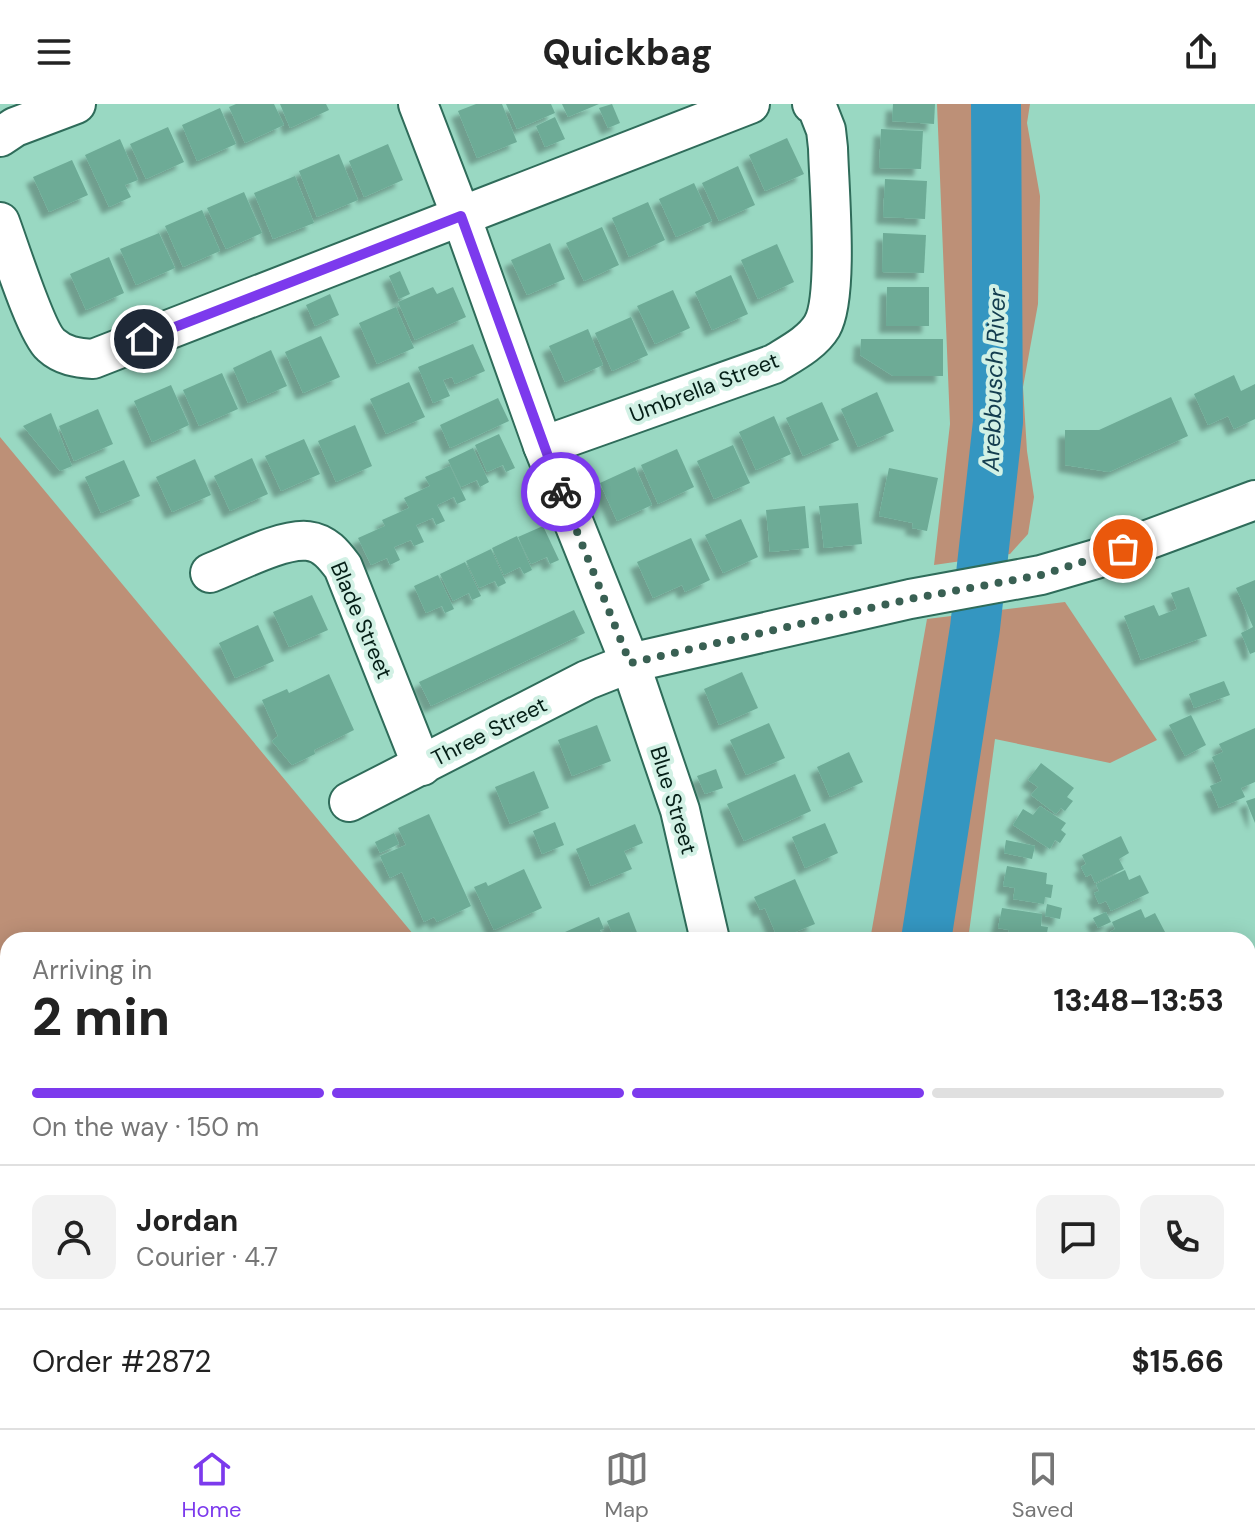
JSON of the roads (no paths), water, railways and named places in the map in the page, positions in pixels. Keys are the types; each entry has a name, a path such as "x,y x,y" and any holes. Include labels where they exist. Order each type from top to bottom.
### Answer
{"street":[{"path":"0,137 15,127 76,104"},
{"name":"Blue Street","path":"418,104 543,446 630,663 680,810 708,932"},
{"path":"0,222 37,322 50,345 73,358 93,359 750,104"},
{"name":"Umbrella Street","path":"543,446 774,364 799,349 822,327 831,300 828,148 826,130 817,107 812,104"},
{"name":"Three Street","path":"349,802 587,680 630,663 910,599 1041,575 1096,559 1255,500"},
{"name":"Blade Street","path":"210,573 289,542 310,541 330,549 343,567 422,766"}],"waterway":[{"name":"Arebbusch River","path":"927,932 975,628 998,422 996,104"}]}
